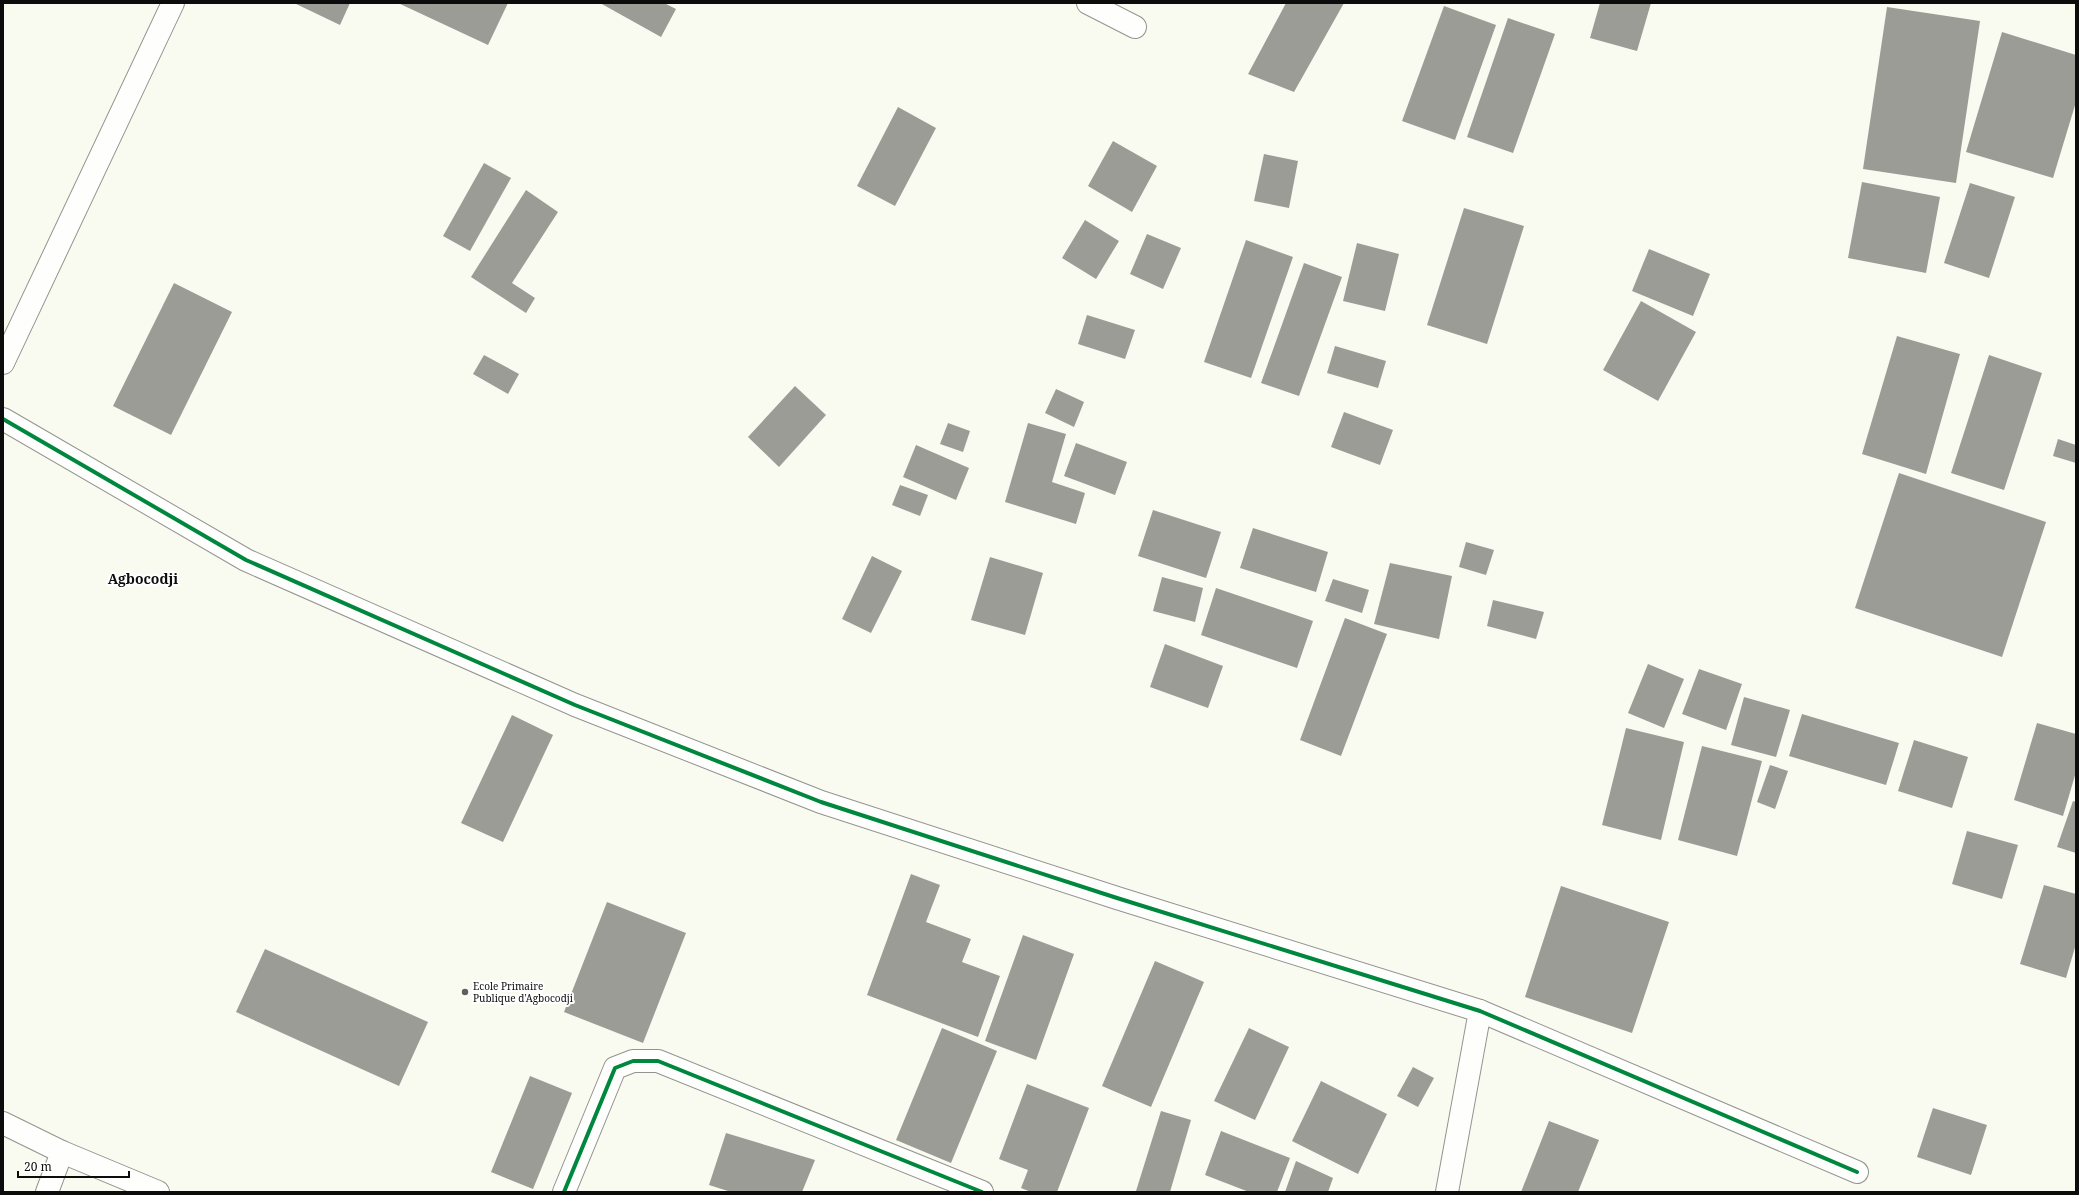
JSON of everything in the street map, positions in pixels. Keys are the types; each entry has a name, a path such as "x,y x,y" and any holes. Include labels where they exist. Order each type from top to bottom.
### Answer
{"street":[{"path":"3,363 173,3"},
{"path":"1088,3 1135,27"},
{"path":"3,419 246,560 582,708 821,802 1124,900 1480,1011 1857,1172"},
{"path":"1447,1192 1480,1011"},
{"path":"564,1192 614,1068 633,1061 658,1061 982,1192"},
{"path":"3,1123 62,1152 158,1192"},
{"path":"47,1192 62,1152"}],"building":[{"path":"294,3 350,3 340,25"},
{"path":"398,3 508,3 488,45"},
{"path":"600,3 664,3 676,9 661,37"},
{"path":"1286,3 1344,3 1294,92 1248,74"},
{"path":"1600,3 1651,3 1637,51 1590,38"},
{"path":"1444,6 1496,25 1455,140 1402,121"},
{"path":"1887,7 1980,21 1956,183 1863,169"},
{"path":"1508,18 1555,34 1513,153 1467,137"},
{"path":"2002,32 2076,55 2076,102 2053,178 1966,152"},
{"path":"898,107 936,128 895,206 857,186"},
{"path":"1113,141 1157,166 1132,212 1088,186"},
{"path":"1264,154 1298,161 1289,208 1254,201"},
{"path":"484,163 511,178 470,251 443,236"},
{"path":"1862,182 1940,197 1926,273 1848,258"},
{"path":"1970,183 2015,197 1989,278 1944,263"},
{"path":"526,190 558,212 512,283 535,298 526,313 471,277"},
{"path":"1464,208 1524,226 1487,344 1427,325"},
{"path":"1085,220 1119,241 1096,279 1062,258"},
{"path":"1147,234 1181,248 1163,289 1130,274"},
{"path":"1246,240 1293,257 1251,378 1204,362"},
{"path":"1357,243 1399,254 1385,311 1343,301"},
{"path":"1649,249 1710,274 1693,316 1632,291"},
{"path":"1304,263 1342,277 1299,396 1261,383"},
{"path":"174,283 232,312 171,435 113,406"},
{"path":"1641,301 1696,332 1658,401 1603,370"},
{"path":"1087,315 1135,330 1125,359 1078,344"},
{"path":"1897,336 1960,354 1926,474 1862,454"},
{"path":"1335,346 1386,361 1378,388 1327,373"},
{"path":"484,355 519,374 508,394 473,374"},
{"path":"1989,355 2042,373 2004,490 1951,473"},
{"path":"795,386 826,415 779,467 748,437"},
{"path":"1056,389 1084,402 1074,427 1045,413"},
{"path":"1344,412 1393,430 1380,465 1331,447"},
{"path":"948,423 970,431 963,452 940,444"},
{"path":"1028,423 1066,434 1052,482 1085,493 1076,524 1005,502"},
{"path":"2058,439 2076,445 2076,463 2053,456"},
{"path":"1076,443 1127,462 1115,495 1064,476"},
{"path":"916,445 969,468 956,500 903,477"},
{"path":"1899,473 2046,522 2002,657 1855,608"},
{"path":"900,485 928,495 920,516 892,505"},
{"path":"1153,510 1221,532 1206,578 1138,556"},
{"path":"1253,528 1328,552 1316,592 1240,568"},
{"path":"1466,542 1494,550 1486,575 1459,567"},
{"path":"872,556 902,571 871,633 842,619"},
{"path":"990,557 1043,573 1025,635 971,620"},
{"path":"1390,563 1452,576 1439,639 1374,624"},
{"path":"1162,577 1203,588 1195,622 1153,611"},
{"path":"1333,579 1369,590 1362,613 1325,601"},
{"path":"1216,588 1313,621 1297,668 1201,635"},
{"path":"1493,600 1544,612 1536,639 1487,626"},
{"path":"1345,618 1387,634 1341,756 1300,740"},
{"path":"1165,644 1223,666 1208,708 1150,687"},
{"path":"1648,664 1684,679 1664,728 1628,713"},
{"path":"1699,669 1742,684 1726,730 1682,714"},
{"path":"1744,697 1790,710 1776,757 1731,745"},
{"path":"1802,714 1899,743 1886,785 1789,756"},
{"path":"512,715 553,735 503,842 461,823"},
{"path":"2037,723 2076,734 2076,772 2063,816 2014,800"},
{"path":"1626,728 1684,742 1661,840 1602,825"},
{"path":"1914,740 1968,757 1952,808 1898,791"},
{"path":"1702,746 1762,761 1737,856 1678,840"},
{"path":"1770,765 1788,771 1775,809 1757,802"},
{"path":"2073,801 2076,802 2076,853 2057,847"},
{"path":"1967,831 2018,845 2002,899 1952,884"},
{"path":"911,874 940,885 926,922 971,939 962,962 1000,976 978,1037 867,995"},
{"path":"2044,885 2076,894 2076,944 2066,978 2020,964"},
{"path":"1561,886 1669,922 1632,1033 1525,997"},
{"path":"607,902 686,933 643,1043 564,1012"},
{"path":"1023,935 1074,954 1036,1060 985,1041"},
{"path":"265,949 428,1022 399,1086 236,1012"},
{"path":"1155,961 1204,982 1151,1107 1102,1086"},
{"path":"942,1028 997,1051 951,1163 896,1140"},
{"path":"1249,1028 1289,1047 1255,1120 1214,1101"},
{"path":"1413,1067 1434,1078 1418,1107 1397,1096"},
{"path":"530,1076 572,1093 533,1189 491,1172"},
{"path":"1321,1081 1387,1114 1358,1174 1292,1141"},
{"path":"1027,1084 1089,1108 1057,1192 1031,1192 1021,1188 1028,1170 999,1159"},
{"path":"1933,1108 1987,1125 1971,1175 1917,1157"},
{"path":"1161,1111 1191,1120 1170,1192 1138,1192 1136,1191"},
{"path":"1549,1121 1599,1140 1578,1192 1521,1192"},
{"path":"1221,1131 1290,1158 1277,1192 1249,1192 1205,1175"},
{"path":"726,1133 815,1160 802,1192 731,1192 709,1185"},
{"path":"1296,1161 1333,1178 1328,1192 1285,1192"}],"cycle path":[{"path":"3,419 246,560 575,705 821,802 1117,898 1480,1011 1857,1172"},
{"path":"564,1192 615,1068 633,1061 658,1061 982,1192"}],"place":[{"name":"Ecole Primaire Publique d'Agbocodji","path":"465,992"}],"district":[{"name":"Agbocodji","path":"143,579"}]}
